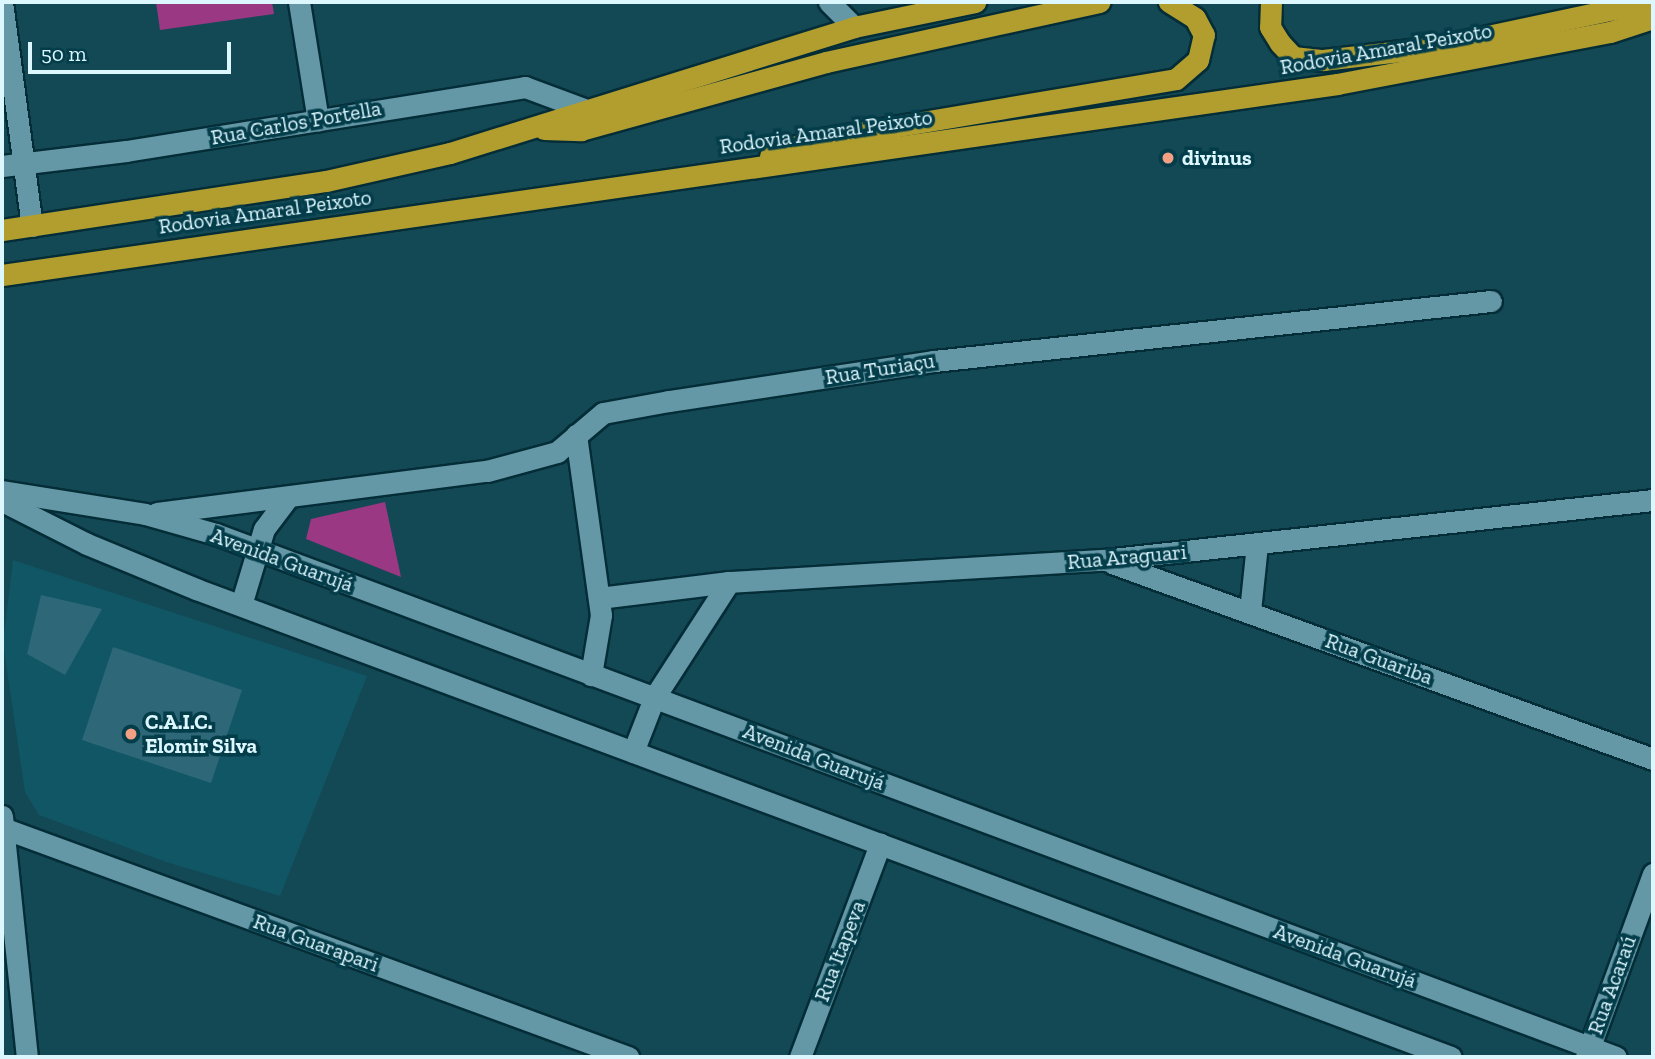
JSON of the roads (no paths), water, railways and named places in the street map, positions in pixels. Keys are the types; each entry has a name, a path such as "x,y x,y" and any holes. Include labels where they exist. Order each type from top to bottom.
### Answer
{"highway":[{"name":"Rodovia Amaral Peixoto","path":"2,230 326,181 450,153 854,27 975,2"},
{"path":"528,129 582,130 826,62 1100,2"},
{"path":"732,170 810,141 1176,79 1198,60 1204,35 1195,18 1169,2"},
{"path":"1271,2 1270,27 1280,43 1293,57 1323,60 1436,47 1647,2"},
{"name":"Rodovia Amaral Peixoto","path":"2,275 1337,84 1610,33 1653,18"}],"street":[{"path":"2,2 32,226"},
{"path":"299,2 318,120"},
{"path":"829,2 854,27"},
{"name":"Rua Carlos Portella","path":"2,166 526,87 587,110"},
{"name":"Rua Turiaçu","path":"145,514 487,471 545,457 603,413 615,410 934,361 1491,301"},
{"path":"576,436 599,598 600,636 591,675"},
{"path":"241,605 268,520 287,498"},
{"name":"Rua Araguari","path":"599,598 729,582 1103,560 1653,500"},
{"name":"Avenida Guarujá","path":"4,504 145,514 260,551 1588,1052 1616,1057"},
{"name":"Avenida Guarujá","path":"4,504 119,558 241,605 1451,1057"},
{"path":"1250,611 1257,544"},
{"name":"Rua Guariba","path":"1103,560 1250,611 1653,760"},
{"path":"633,752 654,698 729,582"},
{"path":"2,821 27,1057"},
{"name":"Rua Guarapari","path":"2,821 628,1057"},
{"name":"Rua Itapeva","path":"800,1057 880,844"},
{"name":"Rua Acaraú","path":"1588,1052 1653,874"}],"place":[{"name":"divinus","path":"1168,158"},
{"name":"C.A.I.C. Elomir Silva","path":"131,734"}]}
